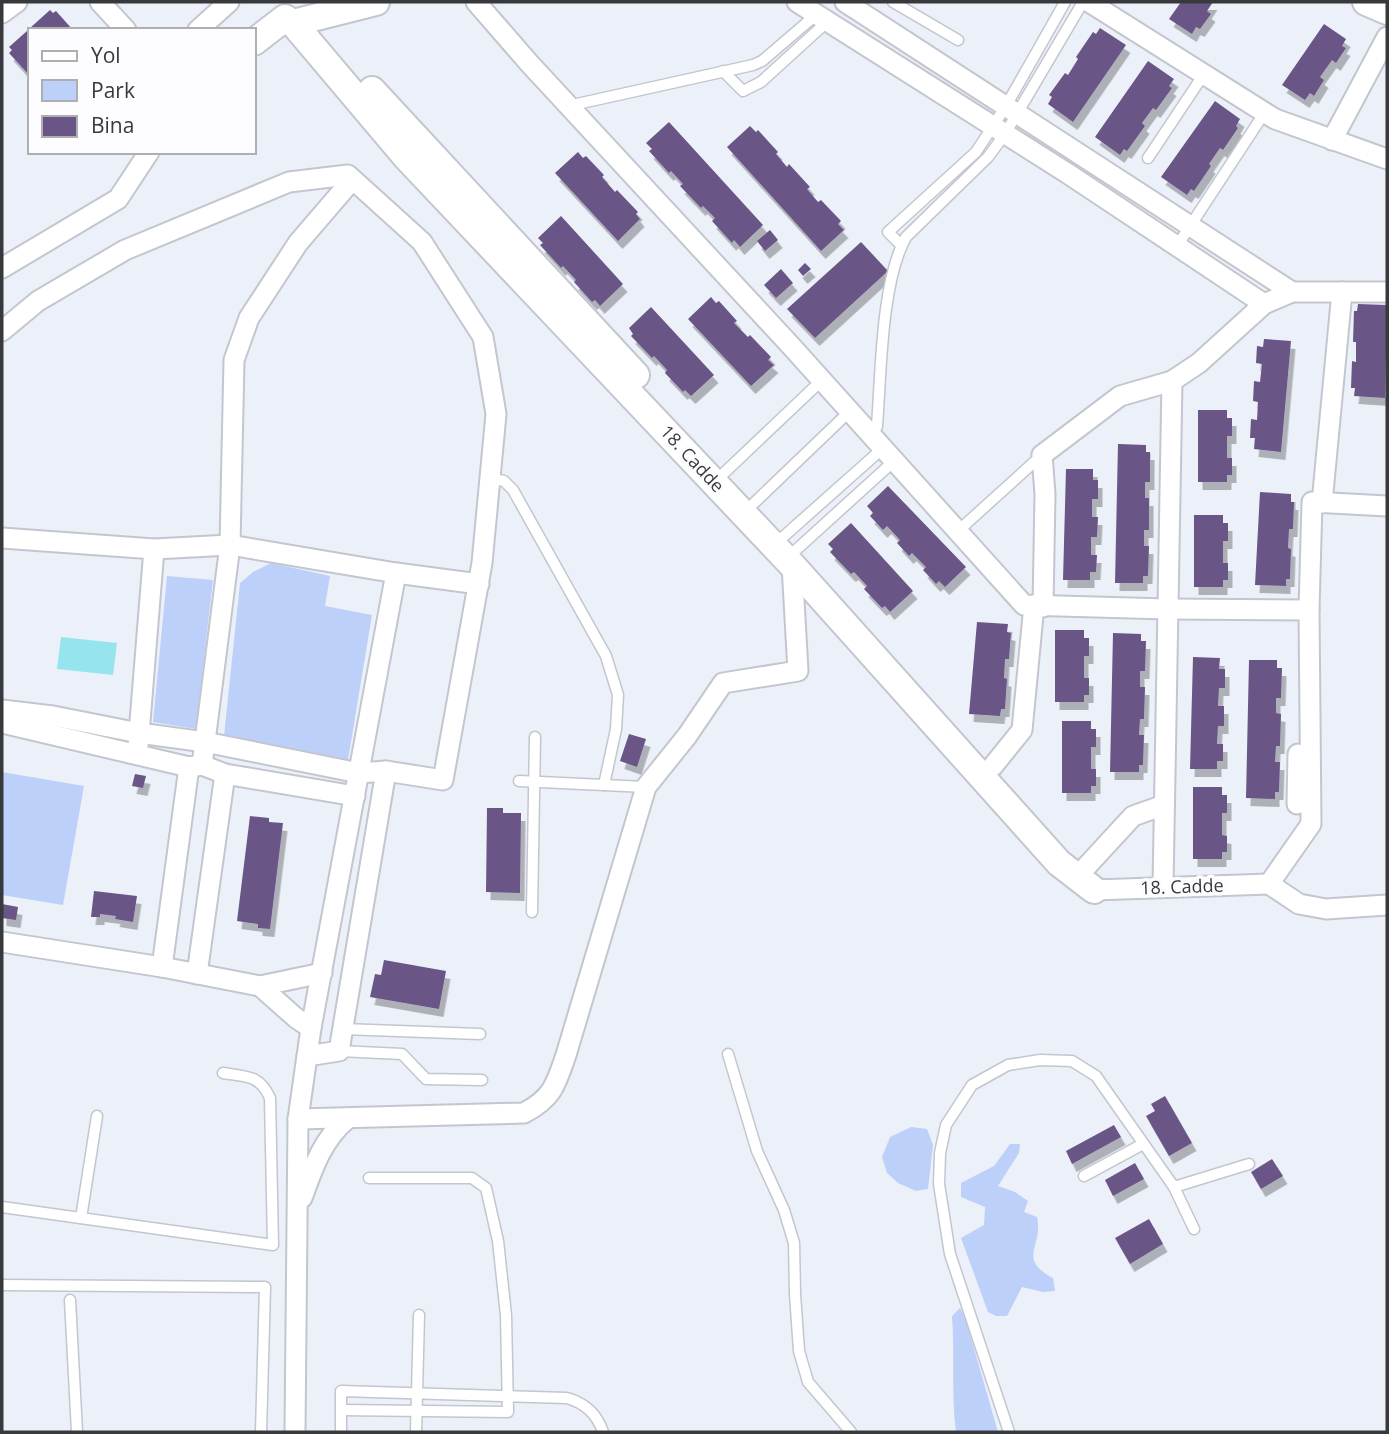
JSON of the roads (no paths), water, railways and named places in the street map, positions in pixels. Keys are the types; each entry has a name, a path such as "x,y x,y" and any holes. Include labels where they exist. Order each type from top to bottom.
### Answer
{"street":[{"path":"2,13 17,2"},
{"path":"100,2 124,28"},
{"path":"200,28 229,2"},
{"path":"256,40 290,15 376,2"},
{"path":"476,2 1024,605 1304,610"},
{"path":"797,2 999,130 1264,304"},
{"path":"845,2 1292,292"},
{"path":"1089,2 1275,119 1387,159"},
{"path":"1366,2 1387,12"},
{"name":"18. Cadde","path":"290,15 329,42 446,172 593,327 753,504 790,551 1059,863 1090,879 1163,886 1269,884"},
{"name":"18. Cadde","path":"290,15 407,158 906,667 1090,879"},
{"path":"1332,140 1387,37"},
{"path":"2,268 118,199 148,154"},
{"path":"2,331 38,301 125,250 289,182 348,175 422,242 483,337 496,414 479,584 443,780 386,771 359,773 205,742 2,710"},
{"path":"162,967 195,766 205,742 230,545 234,360 249,318 298,243 352,180"},
{"path":"993,766 1022,730 1038,606 1045,494 1042,455 1120,396 1172,382 1199,363 1264,304 1292,292 1387,292"},
{"path":"1322,503 1342,292"},
{"path":"1163,886 1172,382"},
{"path":"1297,804 1304,610 1312,502 1387,506"},
{"path":"2,538 154,549 230,545 479,584"},
{"path":"138,754 154,549"},
{"path":"298,1119 524,1113 549,1097 566,1055 646,788 687,736 723,683 799,671 790,551"},
{"path":"295,1432 298,1119 310,1028 396,573"},
{"path":"1304,610 1311,824 1269,884 1299,904 1326,909 1387,905"},
{"path":"2,723 226,775 355,796"},
{"path":"307,1056 340,1051 386,771"},
{"path":"197,974 226,775"},
{"path":"1090,879 1133,816 1164,804"},
{"path":"345,843 374,845"},
{"path":"2,942 162,967 260,986 322,972"},
{"path":"260,986 310,1028"},
{"path":"297,1213 324,1143 347,1119"}],"lane":[{"path":"893,2 958,40"},
{"path":"1012,110 1066,2"},
{"path":"883,449 877,426 888,294 897,252 906,237 988,157 999,130 1083,2"},
{"path":"723,71 743,91 761,82 822,18"},
{"path":"568,106 762,61 822,18"},
{"path":"1148,158 1204,74"},
{"path":"1177,246 1265,112"},
{"path":"901,245 888,232 999,130"},
{"path":"724,473 822,380"},
{"path":"753,504 850,411"},
{"path":"790,551 883,449"},
{"path":"790,551 883,449"},
{"path":"958,531 1042,455"},
{"path":"490,478 504,481 513,490 606,656 618,695 616,729 604,785"},
{"path":"532,912 535,737"},
{"path":"519,780 646,788"},
{"path":"343,1029 480,1034"},
{"path":"340,1051 402,1054 426,1079 482,1080"},
{"path":"728,1054 757,1151 784,1210 794,1243 794,1294 799,1352 808,1382 851,1432"},
{"path":"1009,1432 950,1255 939,1184 940,1153 946,1125 972,1084 1008,1065 1041,1060 1072,1061 1096,1076 1174,1187 1194,1229"},
{"path":"2,1207 273,1245 270,1098 254,1078 223,1073"},
{"path":"81,1218 97,1116"},
{"path":"1084,1176 1143,1144"},
{"path":"1174,1187 1249,1164"},
{"path":"341,1410 508,1412 505,1303 498,1241 486,1188 472,1178 369,1178"},
{"path":"2,1285 265,1287 261,1432"},
{"path":"70,1300 77,1432"},
{"path":"416,1432 419,1315"},
{"path":"341,1432 341,1391 567,1398 591,1411 603,1432"}]}
